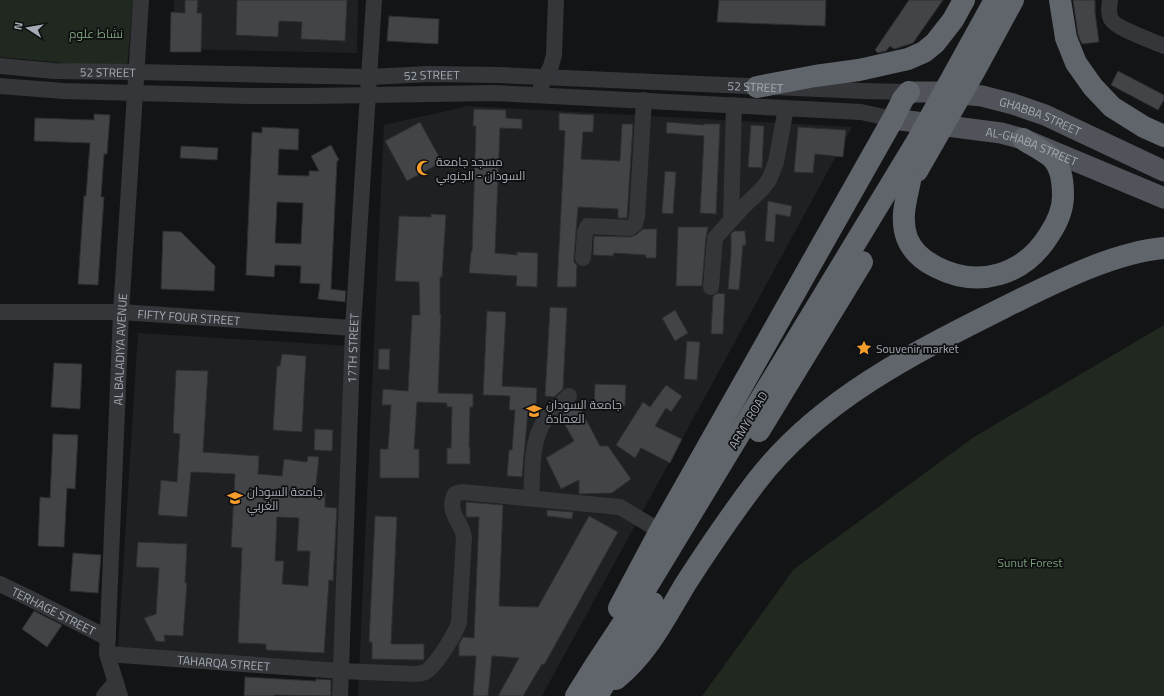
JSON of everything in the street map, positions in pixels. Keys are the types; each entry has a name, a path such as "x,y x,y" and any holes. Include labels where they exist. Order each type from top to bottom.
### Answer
{"highway":[{"path":"757,87 815,76 859,70 908,59 924,52 935,43 953,20 964,0"},
{"path":"967,69 995,0"},
{"path":"925,143 967,69 1013,0"},
{"path":"1060,0 1066,38 1076,63 1093,87 1112,107 1144,127 1164,136"},
{"path":"596,664 612,621 660,531 903,99 909,92"},
{"path":"910,181 905,207 904,224 907,239 916,253 927,262 944,271 962,277 980,278 997,275 1015,268 1030,258 1043,244 1057,222 1063,206 1061,173 1053,158 1023,139"},
{"name":"ARMY ROAD","path":"597,696 910,181 925,143"},
{"name":"ARMY ROAD","path":"576,696 643,593 925,143"},
{"path":"597,696 623,674 645,651 686,583 738,505 758,479 789,444 813,422 882,373 960,330 1044,288 1084,270 1120,257 1149,249 1164,248"}],"main road":[{"name":"GHABBA STREET","path":"909,92 941,92 982,96 1013,104 1045,115 1164,171"},
{"name":"AL-GHABA STREET","path":"893,119 1001,133 1023,139 1164,198"}],"street":[{"name":"AL BALADIYA AVENUE","path":"118,689 107,654 121,312 141,0"},
{"name":"17TH STREET","path":"340,696 353,328 374,0"},
{"path":"534,96 546,77 554,55 556,0"},
{"path":"1110,0 1109,11 1111,20 1117,26 1164,46"},
{"name":"52 STREET","path":"0,66 54,71 369,77 428,74 546,77 757,87 909,92"},
{"name":"52 STREET","path":"0,86 63,90 247,96 494,93 861,112 893,119"},
{"path":"583,258 585,232 588,226 630,228 635,224 637,218 644,100"},
{"path":"731,220 734,105"},
{"path":"711,287 714,238 769,180 776,162 786,108"},
{"name":"FIFTY FOUR STREET","path":"0,312 121,312 353,328"},
{"path":"570,396 552,412 539,430 533,454 531,498 620,507 660,531"},
{"name":"TAHARQA STREET","path":"107,654 340,671 416,674 425,672 431,667 456,631 459,622 464,537 462,528 454,516 452,509 452,501 455,494 462,492 531,498"},
{"name":"TERHAGE STREET","path":"0,584 108,638"},
{"path":"104,696 118,689"}],"shaded area":[{"path":"174,0 358,0 357,53 173,49"},
{"name":"جامعة السودان العمادة","path":"468,106 852,127 542,696 358,696 384,125"},
{"name":"جامعة السودان الغربي","path":"138,333 353,346 333,663 118,649"}],"green space":[{"name":"نشاط علوم","path":"0,0 133,0 127,69 0,57"},
{"name":"Sunut Forest","path":"1164,325 1164,696 702,696 794,569 974,437"}],"building":[{"path":"185,0 198,0 197,13 202,13 201,52 170,52 171,12 185,13"},
{"path":"237,0 347,0 345,41 301,39 302,22 279,21 278,37 236,35"},
{"path":"719,0 826,0 825,26 717,22"},
{"path":"909,0 943,0 913,43 894,49 890,46 886,51 878,53 875,50"},
{"path":"1073,0 1095,0 1099,42 1082,44 1078,35"},
{"path":"389,16 439,19 438,44 387,41"},
{"path":"1118,71 1164,95 1164,100 1158,110 1111,85"},
{"path":"474,109 506,110 506,118 522,119 522,129 500,128 495,253 517,255 517,252 538,253 537,287 516,286 517,276 469,273 472,252 476,126 473,126"},
{"path":"559,113 594,115 593,132 583,132 581,159 620,161 622,124 633,124 627,218 618,218 618,209 578,207 574,257 574,262 577,265 576,287 557,287 565,131 559,130"},
{"path":"94,114 110,115 107,154 104,154 101,197 104,197 98,285 78,284 84,196 86,196 90,143 34,141 35,118 94,120"},
{"path":"420,122 442,162 407,181 385,141"},
{"path":"667,122 704,125 720,124 716,214 700,213 704,136 666,133"},
{"path":"751,125 764,126 762,168 748,167"},
{"path":"262,127 299,129 298,150 279,149 278,175 309,176 309,171 319,171 311,156 331,145 339,160 337,161 331,289 346,291 345,302 318,299 320,284 300,283 301,266 275,265 274,277 246,275 252,132 262,133","holes":["277,202 303,203 301,244 275,243"]},
{"path":"798,127 846,130 843,157 815,154 813,173 794,172"},
{"path":"181,146 218,148 217,160 180,158"},
{"path":"665,171 676,172 673,214 662,213"},
{"path":"768,201 792,206 790,217 776,214 774,242 765,241"},
{"path":"431,214 446,215 442,277 440,277 441,314 438,393 473,394 473,407 470,407 470,464 447,464 447,448 451,448 452,407 447,407 447,403 417,402 414,449 419,449 419,478 380,478 380,449 388,449 391,405 382,405 383,389 408,391 412,315 420,315 419,282 395,281 399,216 431,217"},
{"path":"678,227 708,227 702,286 676,286"},
{"path":"643,229 657,229 656,258 646,258 646,255 614,253 613,256 593,255 594,236 630,237 636,235"},
{"path":"163,231 181,232 215,266 214,291 161,289"},
{"path":"734,231 745,231 746,245 743,245 739,290 728,289 731,234"},
{"path":"718,293 725,294 723,334 711,334 713,296"},
{"path":"550,307 567,308 563,389 554,397 545,396"},
{"path":"675,310 688,333 675,341 662,318"},
{"path":"487,311 506,312 502,386 537,388 536,411 528,411 522,477 507,476 509,450 512,450 515,410 509,410 510,396 483,395"},
{"path":"687,341 700,342 697,380 684,379"},
{"path":"379,349 390,349 389,370 378,369"},
{"path":"282,354 306,356 302,432 273,430 277,366 280,366"},
{"path":"54,363 82,364 80,409 51,407"},
{"path":"176,370 208,371 203,452 259,456 258,474 282,476 284,459 307,462 308,456 319,457 315,493 325,493 325,507 337,508 333,581 329,580 324,653 266,650 266,644 238,643 242,548 231,547 235,474 191,472 187,517 158,515 161,480 177,482 180,434 173,433","holes":["277,517 299,518 297,551 310,551 308,586 282,584 284,561 275,561"]},
{"path":"595,384 626,385 625,406 594,405"},
{"path":"666,385 682,396 671,412 666,408 655,426 682,439 670,463 641,448 635,458 616,445 643,402 650,407"},
{"path":"578,404 600,446 608,446 631,479 612,493 579,494 579,480 561,489 546,458 574,441 560,416"},
{"path":"315,429 333,430 332,451 314,450"},
{"path":"53,434 78,435 75,489 67,488 64,547 38,546 40,497 50,498"},
{"path":"466,502 503,505 499,606 538,607 589,516 618,532 544,665 542,664 523,696 498,696 519,658 492,656 488,696 473,696 476,656 459,656 459,644 463,637 474,638 479,517 466,517"},
{"path":"547,510 573,512 572,519 547,516"},
{"path":"375,516 397,517 391,644 424,644 424,660 372,659 372,642 369,642"},
{"path":"138,542 187,544 185,583 187,583 183,636 164,635 165,642 156,641 144,618 156,614 159,568 136,567"},
{"path":"73,553 101,555 98,593 70,591"},
{"path":"34,611 62,625 47,647 22,629"},
{"path":"245,677 316,681 316,679 331,680 331,696 244,696"}],"place":[{"name":"مسجد جامعة السودان - الجنوبي","path":"424,168"},
{"name":"Souvenir market","path":"864,348"},
{"name":"جامعة السودان العمادة","path":"534,411"},
{"name":"جامعة السودان الغربي","path":"235,498"}]}
